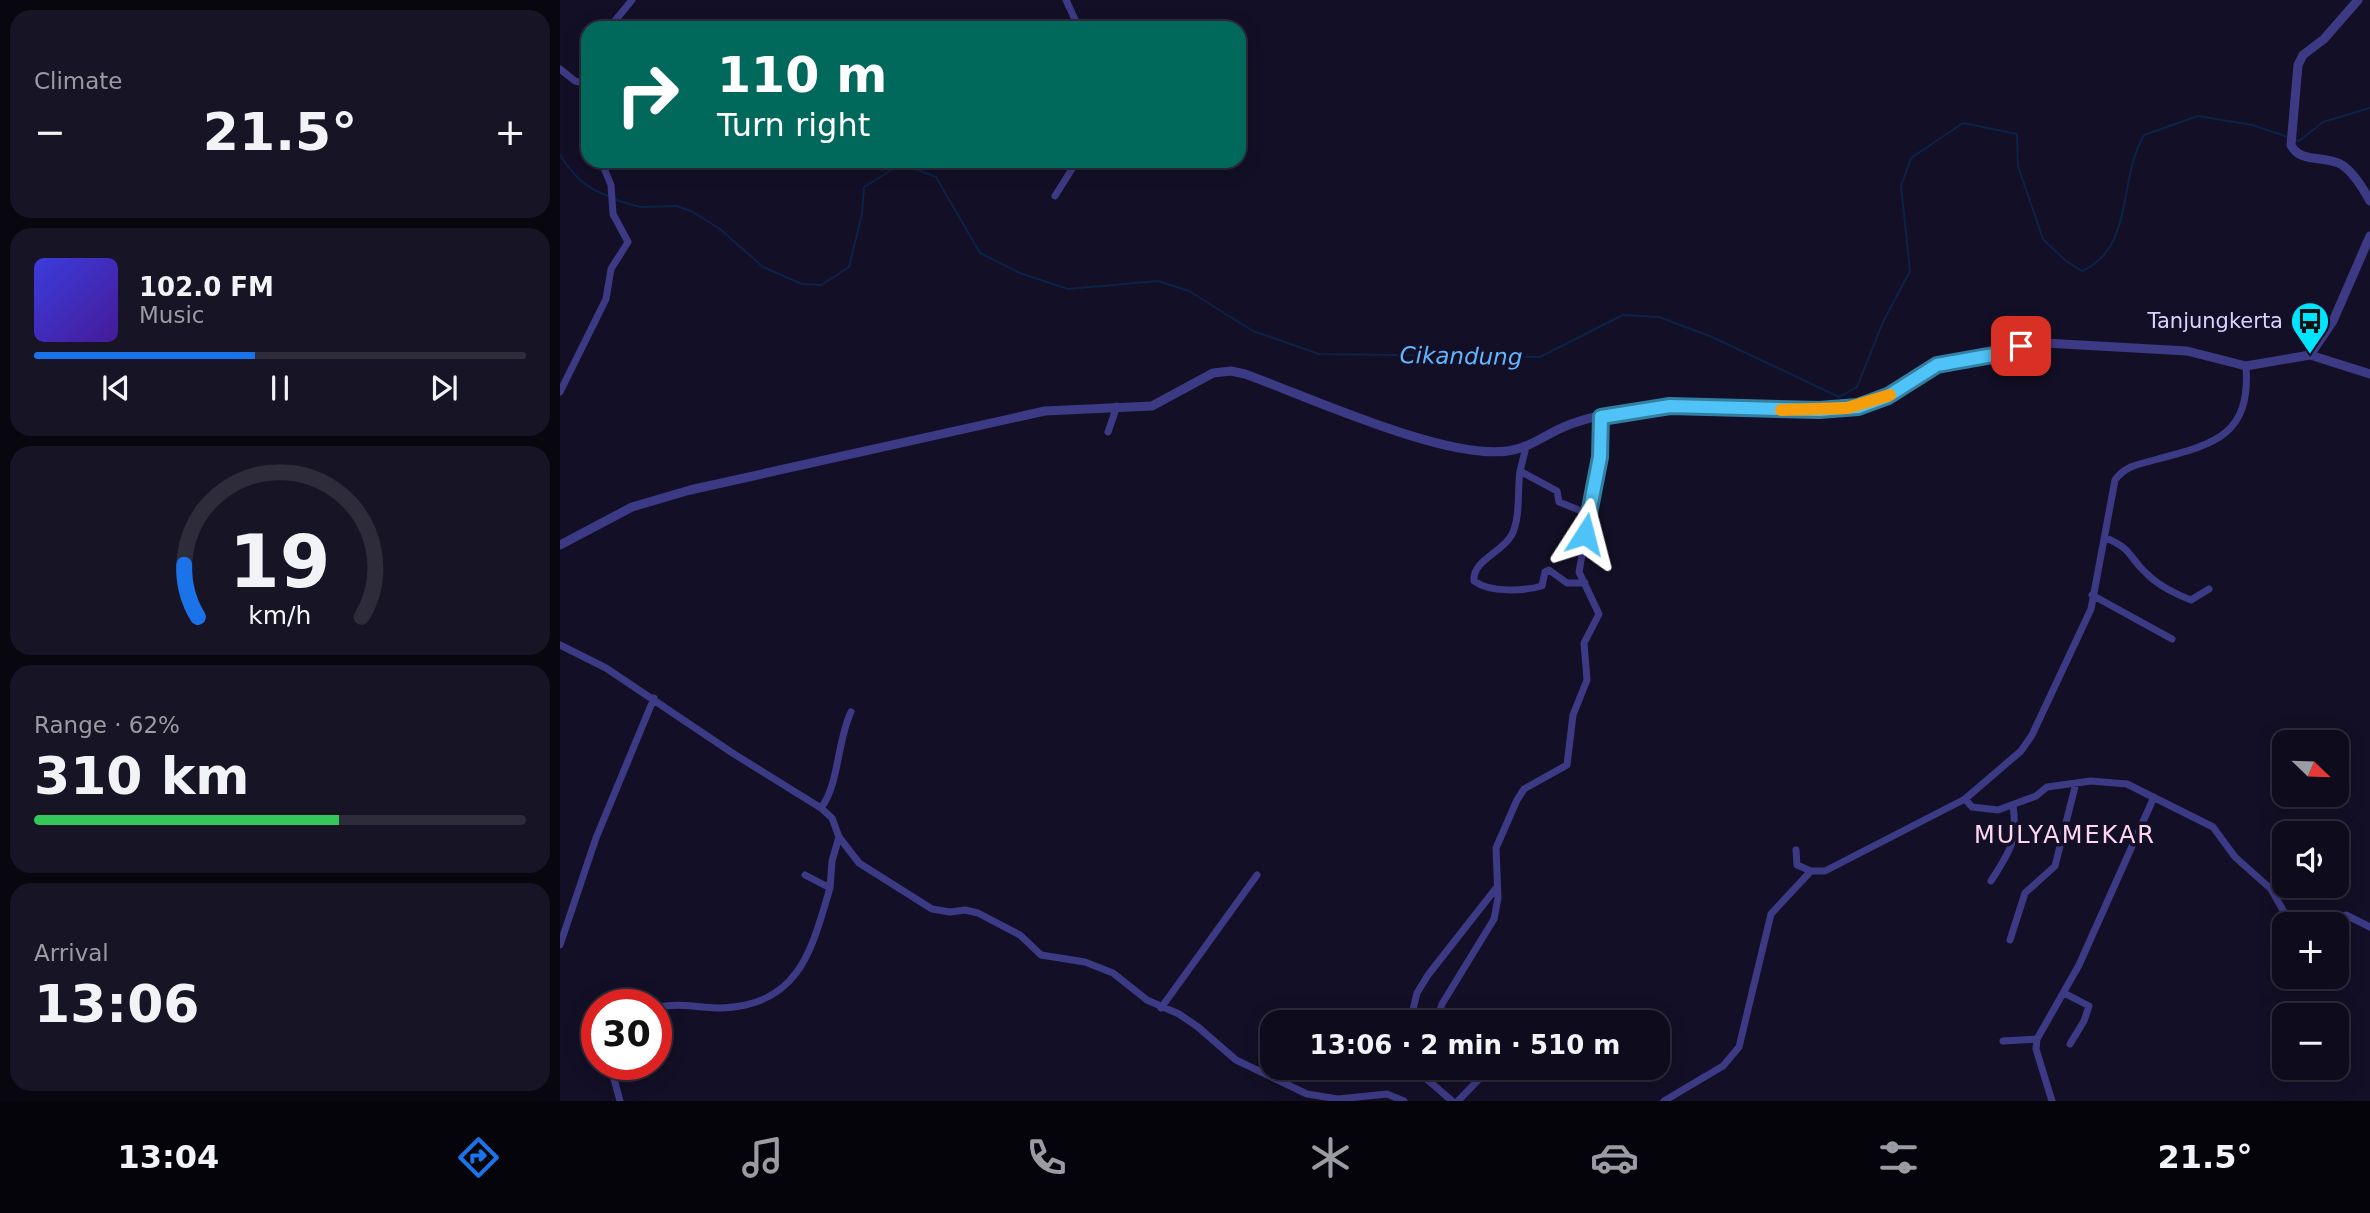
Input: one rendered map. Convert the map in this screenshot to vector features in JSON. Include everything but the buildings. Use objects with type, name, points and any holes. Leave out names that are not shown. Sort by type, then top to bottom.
[{"type":"street","points":[[615,21],[632,0]]},
{"type":"street","points":[[1066,0],[1076,21]]},
{"type":"street","points":[[2358,0],[2324,39],[2303,55],[2298,65],[2291,145],[2296,152],[2306,157],[2343,166],[2370,201]]},
{"type":"street","points":[[560,69],[581,82]]},
{"type":"street","points":[[560,391],[606,299],[611,269],[628,243],[617,223],[611,185],[603,168]]},
{"type":"street","points":[[1055,196],[1073,168]]},
{"type":"street","points":[[2310,355],[2333,321],[2370,236]]},
{"type":"street","points":[[560,545],[619,512],[690,490],[1013,417],[1060,409],[1152,407],[1213,373],[1231,371],[1391,428],[1486,453],[1526,447],[1570,424],[1670,406],[1807,410],[1858,407],[1888,396],[1937,365],[2036,344],[2186,351],[2246,366],[2310,355],[2370,374]]},
{"type":"street","points":[[1796,850],[1797,865],[1811,872],[1825,871],[1965,799],[2021,751],[2032,735],[2088,617],[2106,538],[2113,489],[2121,472],[2129,466],[2208,444],[2223,435],[2237,420],[2246,401],[2246,366]]},
{"type":"street","points":[[1108,432],[1117,407]]},
{"type":"street","points":[[1439,1010],[1493,919],[1498,886],[1496,848],[1517,800],[1524,789],[1567,765],[1573,715],[1587,680],[1584,643],[1599,614],[1579,572],[1600,457],[1601,417]]},
{"type":"street","points":[[1526,447],[1520,471],[1512,535],[1500,550],[1477,566],[1473,573],[1474,581],[1497,589],[1534,588],[1542,586],[1545,572],[1549,570],[1567,583],[1585,583]]},
{"type":"street","points":[[1520,471],[1558,492],[1559,502],[1564,506],[1589,514]]},
{"type":"street","points":[[2106,538],[2124,545],[2146,574],[2182,597],[2192,600],[2209,589]]},
{"type":"street","points":[[2092,595],[2172,639]]},
{"type":"street","points":[[560,645],[654,698],[734,754],[821,807],[832,818],[839,837],[859,863],[911,898],[932,909],[978,913],[1020,935],[1041,955],[1085,962],[1113,973],[1161,1008],[1179,1014],[1198,1027],[1236,1060],[1297,1089],[1328,1098],[1360,1099],[1387,1094],[1404,1101]]},
{"type":"street","points":[[560,945],[596,838],[654,698]]},
{"type":"street","points":[[821,807],[833,786],[835,764],[850,712]]},
{"type":"street","points":[[1965,799],[1972,807],[1998,810],[2036,796],[2047,787],[2113,781],[2154,797],[2213,827],[2235,857],[2271,889],[2284,912]]},
{"type":"street","points":[[2010,940],[2025,892],[2055,866],[2076,783]]},
{"type":"street","points":[[2052,1101],[2036,1049],[2037,1039],[2064,993],[2154,797]]},
{"type":"street","points":[[1991,881],[2012,848],[2015,838],[2013,805]]},
{"type":"street","points":[[672,1008],[723,1008],[769,999],[790,983],[805,958],[830,888],[832,860],[839,837]]},
{"type":"street","points":[[1664,1101],[1723,1066],[1739,1047],[1771,914],[1811,872]]},
{"type":"street","points":[[806,875],[830,888]]},
{"type":"street","points":[[1161,1008],[1257,875]]},
{"type":"street","points":[[1412,1010],[1428,975],[1498,886]]},
{"type":"street","points":[[2349,916],[2370,927]]},
{"type":"street","points":[[2064,993],[2089,1006],[2084,1021],[2070,1044]]},
{"type":"street","points":[[2003,1041],[2037,1039]]},
{"type":"street","points":[[614,1080],[620,1101]]},
{"type":"street","points":[[1428,1080],[1452,1101]]},
{"type":"street","points":[[1458,1101],[1478,1080]]},
{"type":"waterway","name":"Cikandung","points":[[2294,139],[2299,141],[2323,122],[2370,108]]},
{"type":"waterway","name":"Cikandung","points":[[912,168],[936,177],[980,253],[1020,273],[1068,289],[1158,281],[1189,291],[1253,331],[1319,354],[1540,357],[1623,315],[1659,317],[1712,337],[1839,397],[1857,387],[1883,322],[1910,271],[1901,186],[1911,158],[1963,123],[2017,134],[2018,166],[2043,239],[2066,261],[2082,271],[2099,260],[2118,230],[2130,173],[2144,135],[2198,116],[2252,125],[2288,137]]},
{"type":"waterway","name":"Cikandung","points":[[560,155],[580,180],[608,196]]},
{"type":"waterway","name":"Cikandung","points":[[616,200],[640,207],[677,206],[693,212],[720,229],[763,267],[802,284],[821,285],[849,267],[862,214],[864,187],[895,168]]},
{"type":"slow traffic","points":[[1781,410],[1858,407],[1890,395]]},
{"type":"place","name":"Tanjungkerta","points":[[2310,355]]},
{"type":"district","name":"MULYAMEKAR","points":[[2065,835]]},
{"type":"route","points":[[1585,534],[1590,497],[1600,457],[1601,417],[1670,406],[1770,410],[1858,407],[1888,396],[1937,365],[1993,355],[2021,346]]}]
